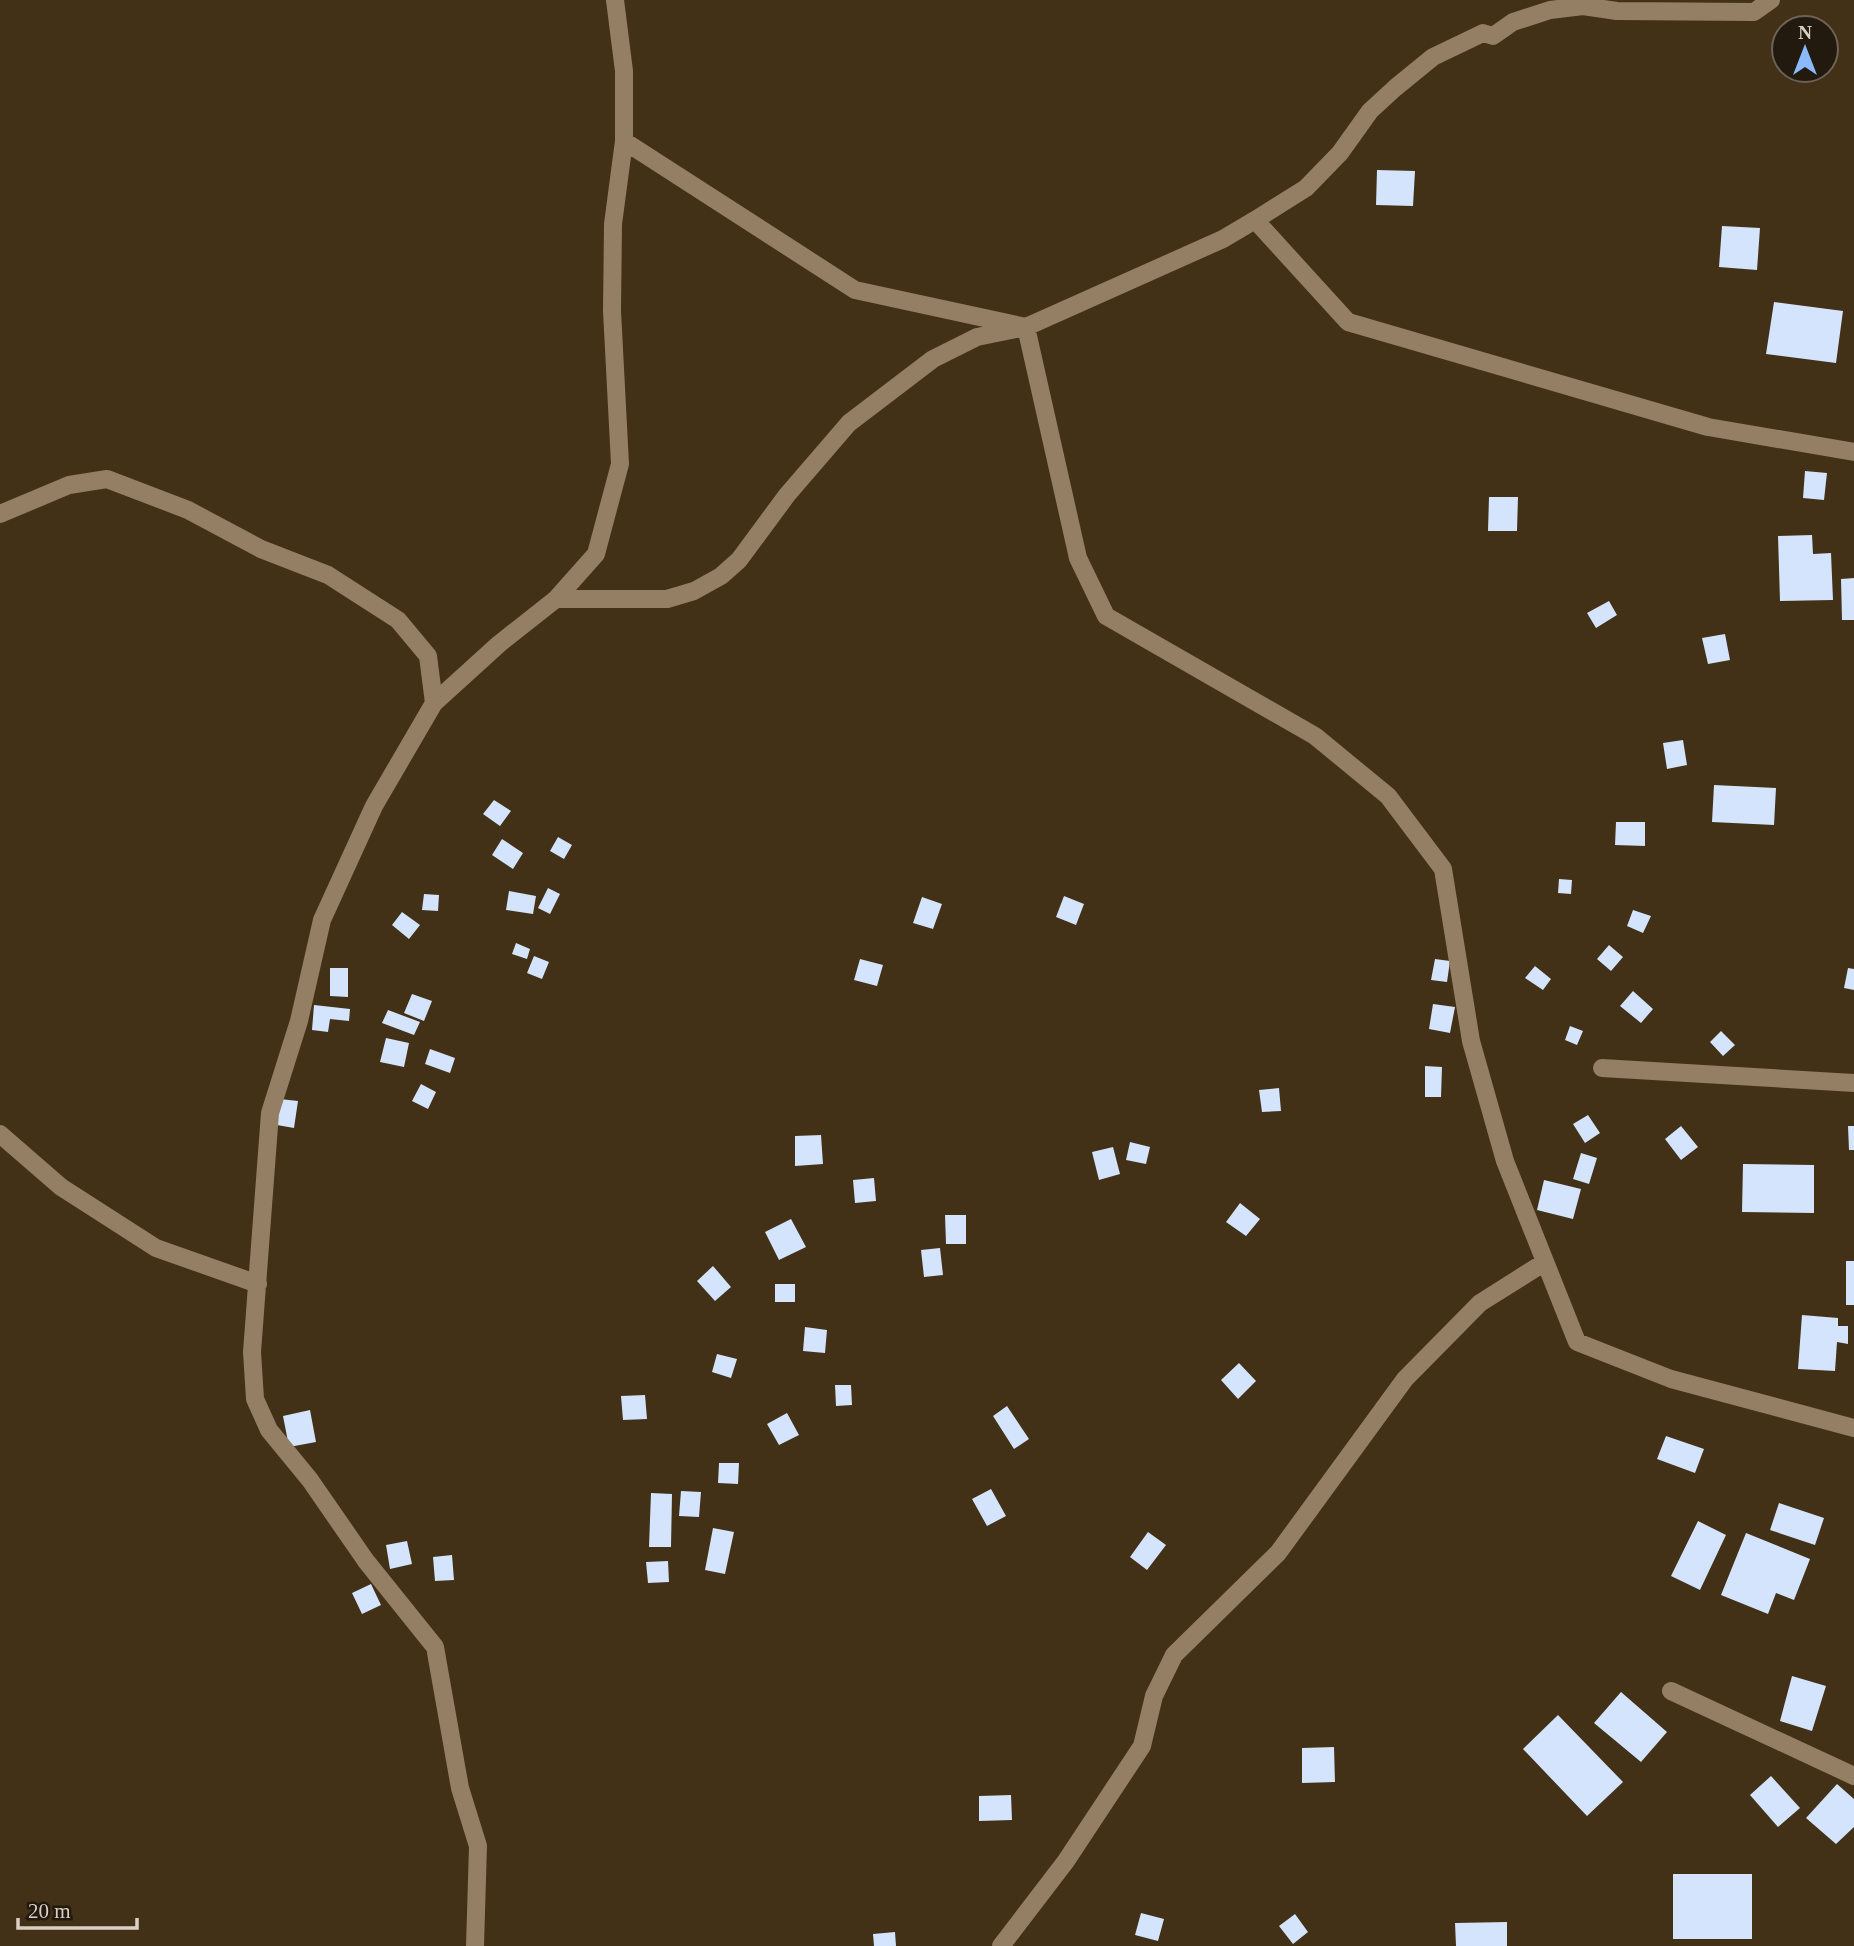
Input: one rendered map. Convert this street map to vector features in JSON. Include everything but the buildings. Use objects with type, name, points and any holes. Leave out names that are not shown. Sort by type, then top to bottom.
[{"type":"street","points":[[475,1946],[478,1846],[460,1788],[435,1647],[366,1561],[310,1480],[269,1430],[255,1399],[252,1352],[270,1113],[299,1021],[323,920],[374,806],[434,702],[499,644],[556,599],[596,554],[620,464],[612,311],[613,224],[624,141],[624,71],[615,0]]},
{"type":"street","points":[[556,599],[667,599],[694,591],[721,576],[739,560],[787,495],[849,423],[933,359],[976,337],[1026,327],[1223,239],[1255,220],[1306,188],[1340,153],[1370,111],[1433,57],[1483,33],[1493,36],[1513,22],[1550,10],[1583,6],[1617,11],[1754,12],[1771,0]]},
{"type":"street","points":[[624,141],[855,290],[1026,327]]},
{"type":"street","points":[[1255,220],[1348,322],[1709,427],[1854,452]]},
{"type":"street","points":[[1026,327],[1078,558],[1106,616],[1315,736],[1388,796],[1443,869],[1471,1041],[1505,1161],[1577,1342],[1671,1379],[1854,1428]]},
{"type":"street","points":[[0,514],[69,485],[107,479],[188,510],[261,549],[328,575],[398,620],[428,656],[434,702]]},
{"type":"street","points":[[1602,1068],[1854,1083]]},
{"type":"street","points":[[0,1134],[61,1188],[156,1248],[258,1284]]},
{"type":"street","points":[[1001,1946],[1066,1861],[1142,1746],[1154,1696],[1174,1655],[1278,1553],[1405,1379],[1480,1303],[1545,1262]]},
{"type":"street","points":[[1671,1691],[1854,1776]]}]
